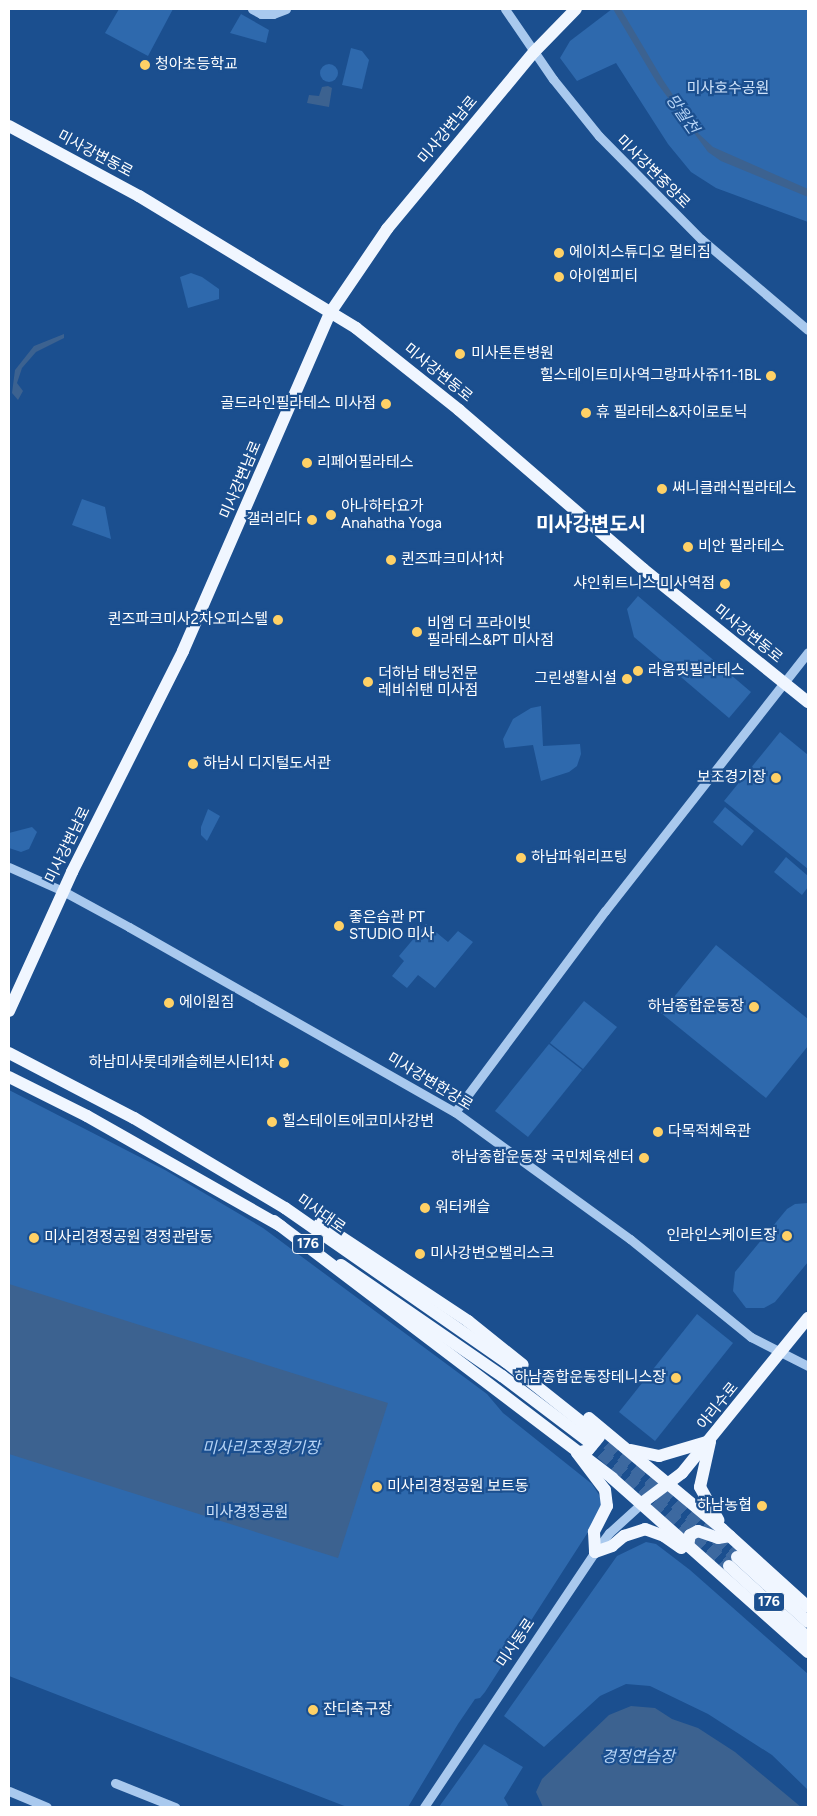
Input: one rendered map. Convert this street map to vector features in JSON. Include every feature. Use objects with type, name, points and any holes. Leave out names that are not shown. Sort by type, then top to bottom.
[{"type":"main road","name":"미사강변남로","points":[[9,1011],[63,891],[183,652],[330,313],[387,228],[534,52],[576,9]]},
{"type":"main road","name":"미사강변동로","points":[[9,126],[139,196],[356,328],[459,410],[643,569],[808,702]]},
{"type":"main road","name":"미사대로","points":[[9,1053],[134,1118],[285,1208],[310,1217],[468,1321],[593,1433]]},
{"type":"main road","name":"미사대로","points":[[9,1077],[87,1116],[274,1221],[495,1371],[593,1433]]},
{"type":"main road","points":[[274,1221],[642,1503],[701,1558],[808,1652]]},
{"type":"main road","name":"아리수로","points":[[642,1503],[669,1484],[710,1441],[808,1318]]},
{"type":"main road","points":[[577,1453],[596,1443],[593,1433]]},
{"type":"main road","points":[[593,1433],[628,1449],[660,1456],[710,1441],[700,1487],[726,1532]]},
{"type":"main road","points":[[628,1449],[726,1532],[808,1607]]},
{"type":"main road","points":[[577,1453],[605,1490],[608,1506],[594,1532],[595,1552],[612,1546],[624,1536],[645,1529],[664,1536],[701,1558]]},
{"type":"main road","points":[[688,1546],[690,1536],[698,1531],[718,1538],[726,1532]]},
{"type":"main road","name":"176","points":[[808,1622],[733,1561],[808,1638]]},
{"type":"street","points":[[252,9],[261,14],[273,14],[286,9]]},
{"type":"street","name":"미사강변중앙로","points":[[505,9],[534,52],[612,149],[701,239],[808,330]]},
{"type":"street","points":[[455,1112],[605,911],[808,652]]},
{"type":"street","name":"미사강변한강로","points":[[9,867],[63,891],[342,1045],[455,1112],[630,1239],[751,1337],[808,1366]]},
{"type":"street","name":"미사동로","points":[[424,1807],[609,1532],[642,1503]]},
{"type":"street","points":[[115,1783],[175,1807]]},
{"type":"street","points":[[9,1791],[47,1807]]},
{"type":"green space","points":[[119,9],[173,9],[148,56],[105,33]]},
{"type":"green space","name":"미사호수공원","points":[[612,9],[808,9],[808,222],[716,188],[691,172],[668,144],[616,63],[577,81],[560,58],[570,41]]},
{"type":"green space","points":[[241,14],[269,30],[266,43],[230,33]]},
{"type":"green space","points":[[351,48],[362,51],[369,60],[362,89],[342,85]]},
{"type":"green space","points":[[329,64],[335,67],[338,73],[335,79],[329,82],[323,79],[320,73],[323,67]]},
{"type":"green space","points":[[191,273],[202,277],[219,289],[219,299],[188,308],[180,277]]},
{"type":"green space","points":[[82,499],[105,507],[111,539],[72,525]]},
{"type":"green space","points":[[638,596],[751,692],[729,718],[634,637],[627,609]]},
{"type":"green space","points":[[541,706],[543,746],[580,744],[581,754],[577,766],[569,772],[541,781],[533,745],[505,748],[503,739],[513,719],[531,708]]},
{"type":"green space","name":"보조경기장","points":[[780,732],[808,755],[808,869],[724,801]]},
{"type":"green space","points":[[725,807],[754,831],[742,846],[713,822]]},
{"type":"green space","points":[[208,809],[220,816],[207,841],[201,835],[201,827]]},
{"type":"green space","points":[[32,827],[37,832],[29,849],[21,852],[9,848],[9,833]]},
{"type":"green space","points":[[786,857],[808,876],[808,887],[802,895],[774,872]]},
{"type":"green space","points":[[426,924],[448,942],[458,931],[473,942],[435,988],[418,975],[407,988],[392,976],[404,961],[399,956]]},
{"type":"green space","points":[[716,945],[808,1019],[808,1046],[766,1098],[661,1013]]},
{"type":"green space","points":[[584,1001],[617,1027],[583,1069],[550,1043]]},
{"type":"green space","points":[[549,1044],[582,1070],[528,1137],[495,1111]]},
{"type":"green space","name":"미사경정공원","points":[[9,1090],[165,1170],[263,1228],[487,1394],[503,1413],[592,1484],[601,1498],[601,1512],[485,1692],[480,1698],[475,1699],[458,1724],[408,1807],[347,1807],[9,1676]]},
{"type":"green space","name":"인라인스케이트장","points":[[808,1203],[808,1262],[775,1302],[764,1308],[746,1308],[733,1291],[735,1272],[787,1209],[795,1204]]},
{"type":"green space","name":"하남종합운동장테니스장","points":[[697,1314],[733,1343],[655,1441],[619,1412]]},
{"type":"green space","points":[[646,1542],[656,1544],[690,1570],[808,1674],[808,1790],[772,1755],[708,1714],[650,1686],[626,1684],[600,1696],[544,1747],[504,1716],[617,1556]]},
{"type":"green space","points":[[484,1744],[523,1767],[504,1798],[509,1807],[439,1807]]},
{"type":"water","name":"망월천","points":[[613,9],[621,9],[663,80],[699,134],[713,147],[808,189],[808,197],[721,161],[708,152],[657,83]]},
{"type":"water","points":[[328,86],[332,88],[329,107],[307,103],[309,95],[319,96],[322,87]]},
{"type":"water","points":[[64,334],[64,338],[36,352],[22,368],[17,383],[23,391],[18,400],[12,393],[15,370],[34,346]]},
{"type":"water","name":"미사리조정경기장","points":[[9,1284],[388,1403],[338,1558],[9,1454]]},
{"type":"water","name":"경정연습장","points":[[631,1706],[655,1708],[672,1719],[698,1728],[735,1752],[801,1807],[543,1807],[536,1792],[542,1779],[609,1715]]},
{"type":"tunnel","points":[[594,1432],[737,1557]]},
{"type":"tunnel","points":[[588,1441],[729,1566]]},
{"type":"place","name":"청아초등학교","points":[[145,65]]},
{"type":"place","name":"에이치스튜디오 멀티짐","points":[[559,253]]},
{"type":"place","name":"아이엠피티","points":[[559,277]]},
{"type":"place","name":"미사튼튼병원","points":[[460,354]]},
{"type":"place","name":"힐스테이트미사역그랑파사쥬11-1BL","points":[[771,376]]},
{"type":"place","name":"골드라인필라테스 미사점","points":[[386,404]]},
{"type":"place","name":"휴 필라테스&자이로토닉","points":[[586,413]]},
{"type":"place","name":"리페어필라테스","points":[[307,463]]},
{"type":"place","name":"써니클래식필라테스","points":[[662,489]]},
{"type":"place","name":"아나하타요가 Anahatha Yoga","points":[[331,515]]},
{"type":"place","name":"갤러리다","points":[[312,520]]},
{"type":"place","name":"비안 필라테스","points":[[688,547]]},
{"type":"place","name":"퀸즈파크미사1차","points":[[391,560]]},
{"type":"place","name":"샤인휘트니스 미사역점","points":[[725,584]]},
{"type":"place","name":"퀸즈파크미사2차오피스텔","points":[[278,620]]},
{"type":"place","name":"비엠 더 프라이빗 필라테스&PT 미사점","points":[[417,632]]},
{"type":"place","name":"라움핏필라테스","points":[[638,671]]},
{"type":"place","name":"그린생활시설","points":[[627,679]]},
{"type":"place","name":"더하남 태닝전문 레비쉬탠 미사점","points":[[368,682]]},
{"type":"place","name":"하남시 디지털도서관","points":[[193,764]]},
{"type":"place","name":"보조경기장","points":[[776,778]]},
{"type":"place","name":"하남파워리프팅","points":[[521,858]]},
{"type":"place","name":"좋은습관 PT STUDIO 미사","points":[[339,926]]},
{"type":"place","name":"에이원짐","points":[[169,1003]]},
{"type":"place","name":"하남종합운동장","points":[[754,1007]]},
{"type":"place","name":"하남미사롯데캐슬헤븐시티1차","points":[[284,1063]]},
{"type":"place","name":"힐스테이트에코미사강변","points":[[272,1122]]},
{"type":"place","name":"다목적체육관","points":[[658,1132]]},
{"type":"place","name":"하남종합운동장 국민체육센터","points":[[644,1158]]},
{"type":"place","name":"워터캐슬","points":[[425,1208]]},
{"type":"place","name":"인라인스케이트장","points":[[787,1236]]},
{"type":"place","name":"미사리경정공원 경정관람동","points":[[34,1238]]},
{"type":"place","name":"미사강변오벨리스크","points":[[420,1254]]},
{"type":"place","name":"하남종합운동장테니스장","points":[[676,1378]]},
{"type":"place","name":"미사리경정공원 보트동","points":[[377,1487]]},
{"type":"place","name":"하남농협","points":[[762,1506]]},
{"type":"place","name":"잔디축구장","points":[[313,1710]]},
{"type":"district","name":"미사강변도시","points":[[591,524]]}]
